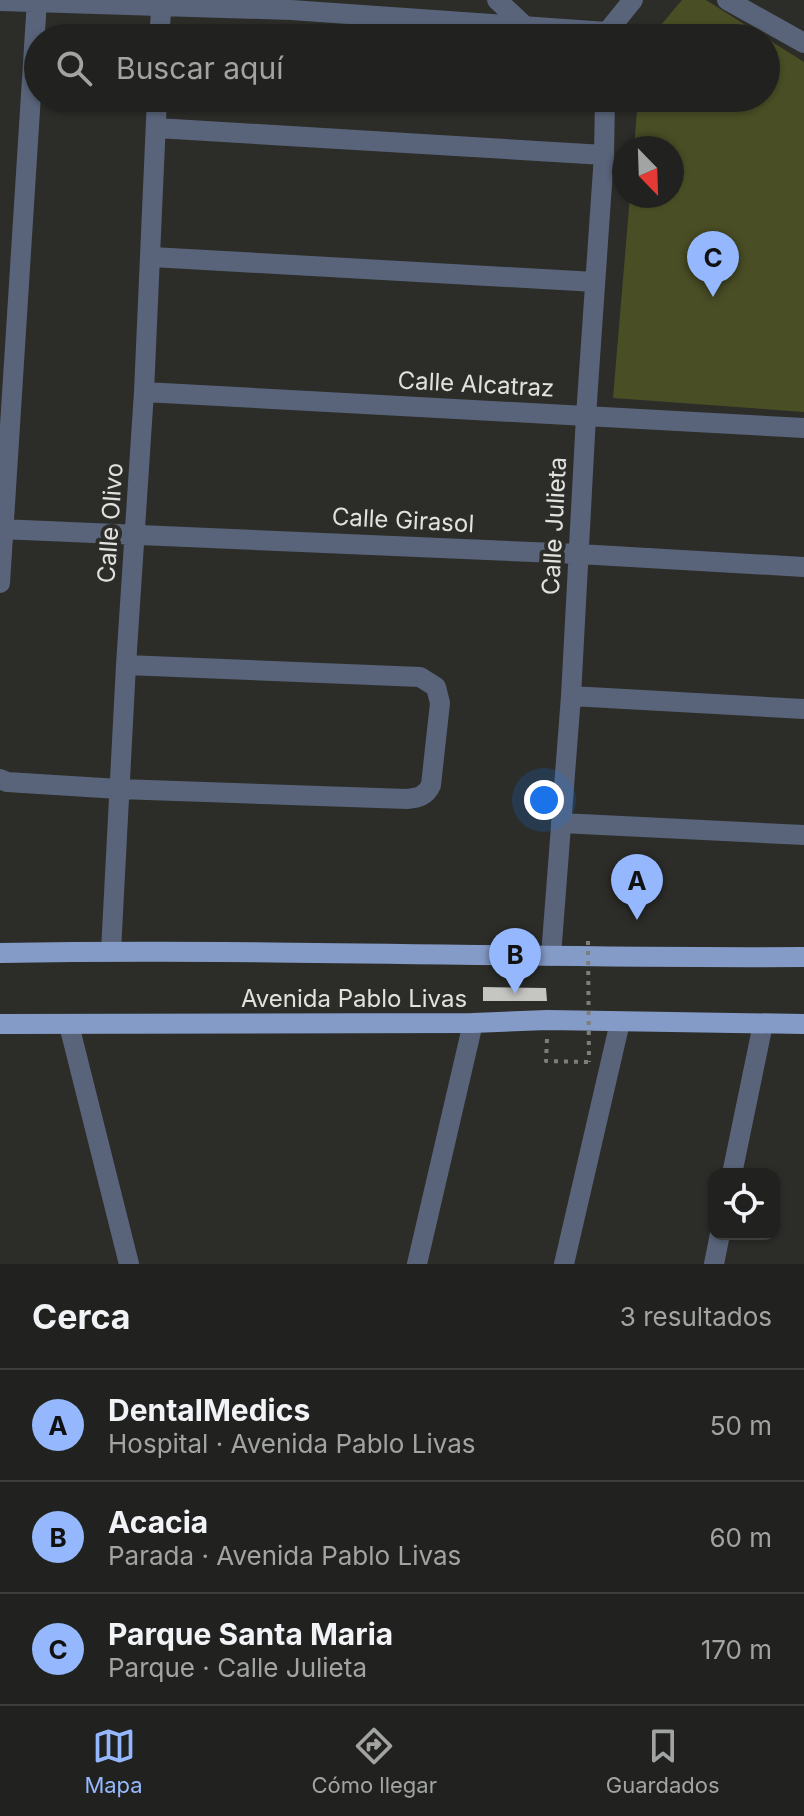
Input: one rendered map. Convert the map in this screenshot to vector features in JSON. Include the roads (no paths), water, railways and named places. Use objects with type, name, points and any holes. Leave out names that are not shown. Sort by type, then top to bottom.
[{"type":"main road","name":"Avenida Pablo Livas","points":[[0,953],[111,951],[638,958],[804,957]]},
{"type":"main road","name":"Avenida Pablo Livas","points":[[0,1024],[473,1023],[547,1020],[804,1024]]},
{"type":"street","points":[[497,0],[523,24]]},
{"type":"street","points":[[615,24],[633,0]]},
{"type":"street","points":[[727,0],[770,24]]},
{"type":"street","points":[[0,1],[291,5],[494,24]]},
{"type":"street","points":[[36,24],[37,2]]},
{"type":"street","points":[[160,24],[162,3]]},
{"type":"street","points":[[780,30],[804,43]]},
{"type":"street","points":[[0,583],[30,112]]},
{"type":"street","name":"Calle Olivo","points":[[111,951],[152,257],[157,112]]},
{"type":"street","name":"Calle Julieta","points":[[551,956],[571,696],[605,112]]},
{"type":"street","points":[[157,128],[604,155]]},
{"type":"street","points":[[152,257],[595,282]]},
{"type":"street","name":"Calle Alcatraz","points":[[144,392],[804,428]]},
{"type":"street","name":"Calle Girasol","points":[[2,529],[804,567]]},
{"type":"street","points":[[0,779],[7,782],[119,789],[407,799],[429,791],[440,703],[436,687],[420,677],[126,665]]},
{"type":"street","points":[[571,696],[804,709]]},
{"type":"street","points":[[561,823],[804,835]]},
{"type":"street","points":[[564,1264],[620,1022]]},
{"type":"street","points":[[417,1264],[473,1023]]},
{"type":"street","points":[[733,1168],[763,1024]]},
{"type":"street","points":[[69,1025],[129,1264]]},
{"type":"street","points":[[714,1264],[719,1240]]},
{"type":"place","name":"Parque Santa Maria","points":[[713,297]]},
{"type":"place","name":"DentalMedics","points":[[637,920]]},
{"type":"place","name":"Acacia","points":[[515,994]]}]
